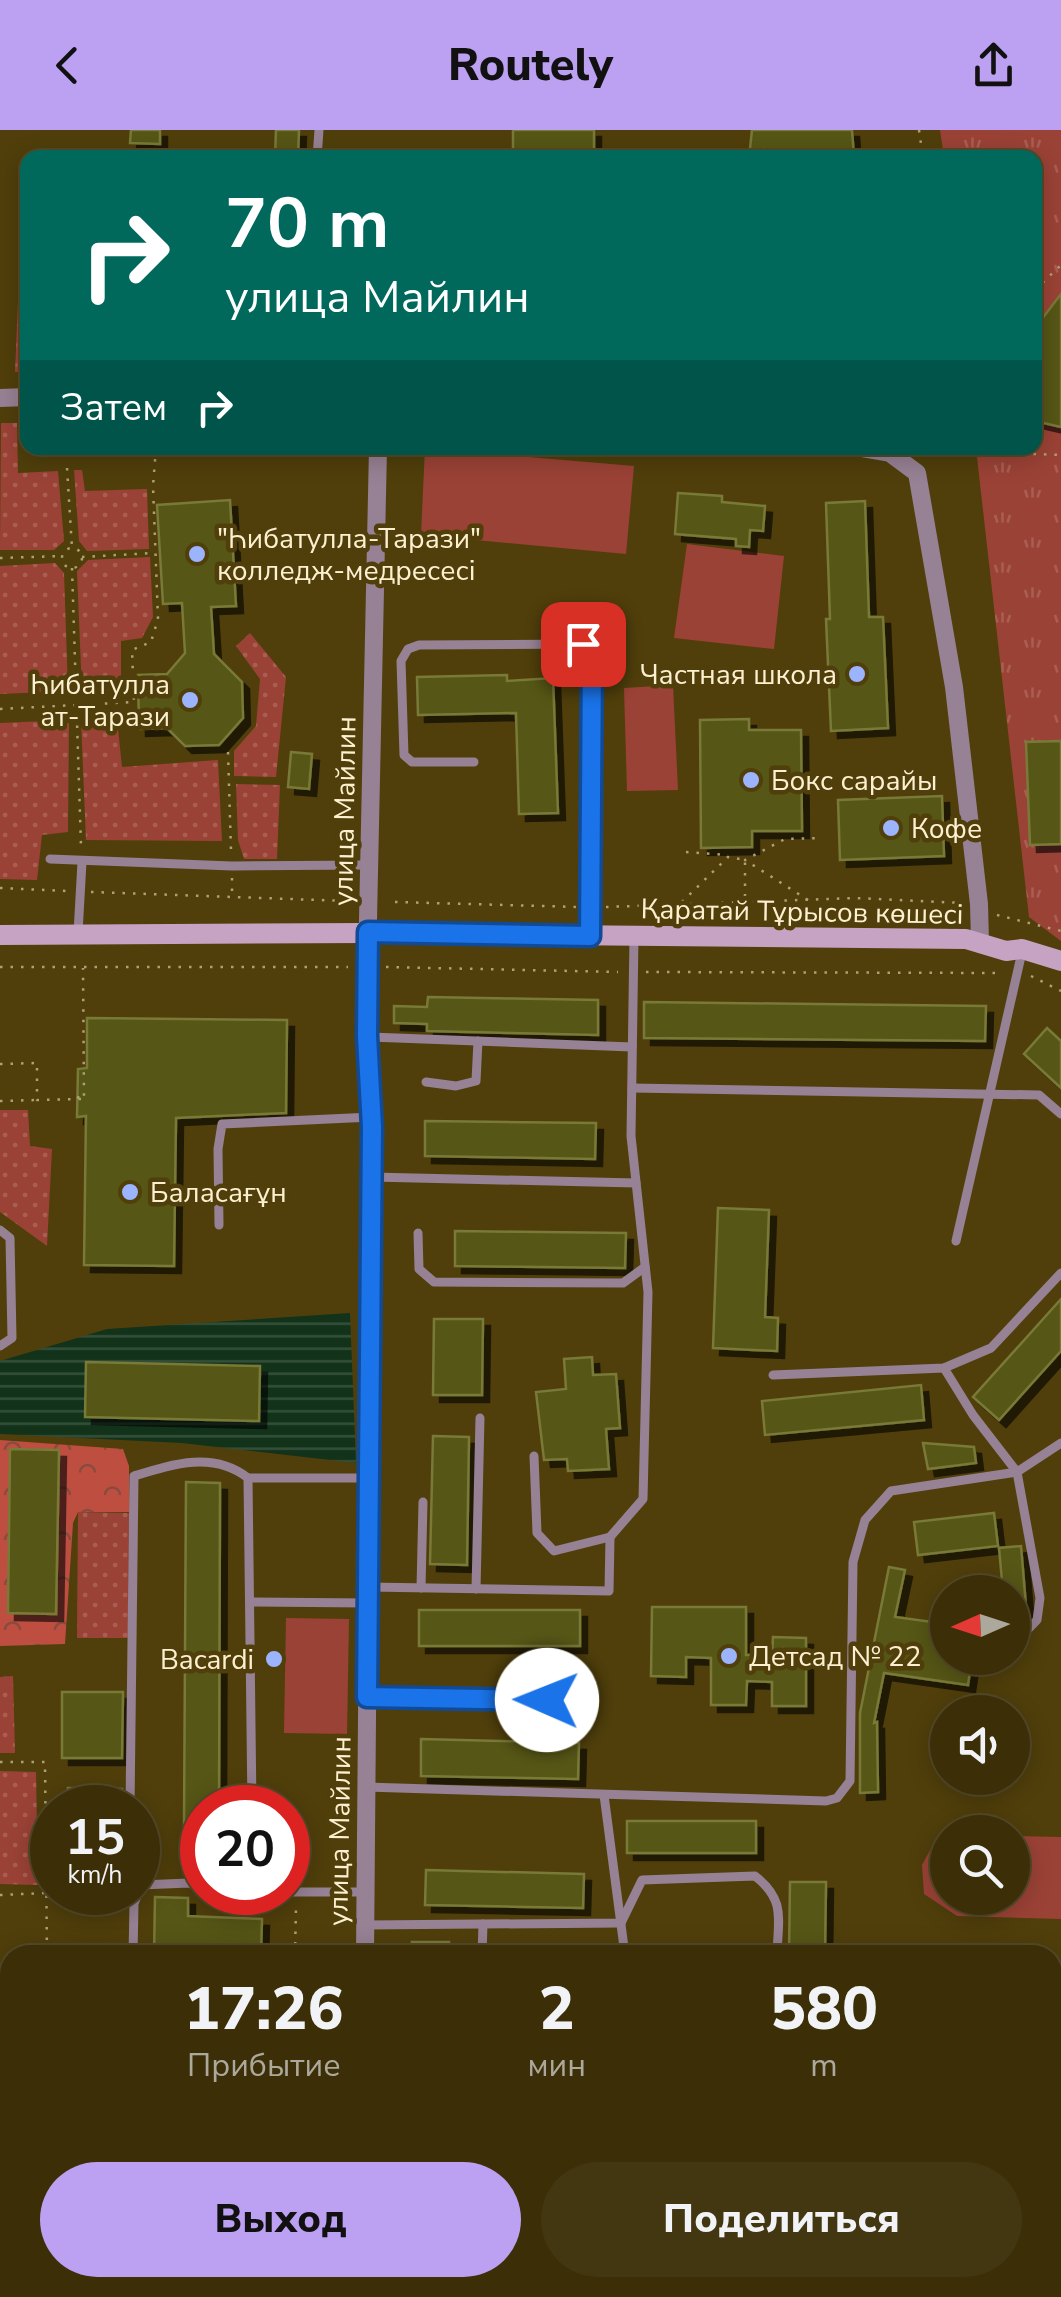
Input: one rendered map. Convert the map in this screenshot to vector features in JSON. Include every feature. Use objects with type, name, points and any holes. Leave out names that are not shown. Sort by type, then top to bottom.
[{"type":"main road","name":"Қаратай Тұрысов көшесі","points":[[0,935],[368,932],[980,942],[1061,961]]},
{"type":"street","name":"улица Майлин","points":[[365,1945],[372,1176],[367,967],[378,455]]},
{"type":"street","points":[[893,455],[917,473],[954,687],[980,904],[980,942]]},
{"type":"lane","points":[[474,762],[412,762],[404,755],[401,662],[408,649],[419,645],[583,644],[592,658],[590,936]]},
{"type":"lane","points":[[50,859],[369,865]]},
{"type":"lane","points":[[78,936],[82,862]]},
{"type":"lane","points":[[534,1456],[537,1533],[554,1551],[610,1537],[643,1500],[648,1348],[645,1268],[631,1136],[634,936]]},
{"type":"lane","points":[[956,1241],[1022,950]]},
{"type":"lane","points":[[367,1036],[632,1048]]},
{"type":"lane","points":[[426,1082],[456,1086],[476,1081],[478,1041]]},
{"type":"lane","points":[[632,1088],[1039,1095],[1061,1114]]},
{"type":"lane","points":[[219,1224],[218,1134],[222,1124],[372,1116]]},
{"type":"lane","points":[[372,1176],[636,1184]]},
{"type":"lane","points":[[0,1230],[10,1238],[12,1338],[0,1346]]},
{"type":"lane","points":[[418,1233],[419,1269],[434,1282],[623,1283],[645,1268]]},
{"type":"lane","points":[[773,1375],[944,1368],[990,1348],[1061,1273]]},
{"type":"lane","points":[[944,1368],[1017,1472],[1040,1598],[1037,1620],[1030,1627]]},
{"type":"lane","points":[[476,1589],[480,1418]]},
{"type":"lane","points":[[366,1787],[826,1801],[837,1798],[850,1781],[854,1562],[865,1520],[890,1491],[1017,1472],[1061,1444]]},
{"type":"lane","points":[[130,1785],[134,1476],[187,1460],[234,1466],[248,1478],[369,1478]]},
{"type":"lane","points":[[248,1478],[252,1785]]},
{"type":"lane","points":[[421,1588],[423,1502]]},
{"type":"lane","points":[[250,1602],[421,1588],[609,1591],[610,1537]]},
{"type":"lane","points":[[367,1697],[583,1701]]},
{"type":"lane","points":[[604,1794],[624,1945]]},
{"type":"lane","points":[[621,1922],[642,1880],[755,1876],[773,1890],[779,1908],[777,1945]]},
{"type":"lane","points":[[310,1892],[366,1892]]},
{"type":"lane","points":[[133,1945],[134,1915]]},
{"type":"lane","points":[[365,1925],[621,1922]]},
{"type":"lane","points":[[482,1945],[483,1924]]},
{"type":"path","points":[[1042,283],[1061,265]]},
{"type":"path","points":[[0,709],[134,702],[132,650],[151,642],[158,619],[155,455]]},
{"type":"path","points":[[67,468],[72,548],[82,557],[154,553]]},
{"type":"path","points":[[0,558],[62,556],[72,548]]},
{"type":"path","points":[[62,556],[64,564],[72,568]]},
{"type":"path","points":[[72,568],[80,564],[82,557]]},
{"type":"path","points":[[72,568],[82,862]]},
{"type":"path","points":[[228,752],[231,838]]},
{"type":"path","points":[[745,860],[785,839],[821,838]]},
{"type":"path","points":[[686,852],[728,854],[745,860],[810,900]]},
{"type":"path","points":[[681,903],[728,857]]},
{"type":"path","points":[[745,860],[745,902]]},
{"type":"path","points":[[0,888],[347,901]]},
{"type":"path","points":[[395,902],[592,907],[855,898],[980,904],[987,912],[1061,931]]},
{"type":"path","points":[[0,966],[617,972]]},
{"type":"path","points":[[83,967],[84,1099]]},
{"type":"path","points":[[636,972],[1007,973]]},
{"type":"path","points":[[1023,975],[1039,977],[1061,991]]},
{"type":"path","points":[[0,1064],[38,1063],[38,1100]]},
{"type":"path","points":[[77,1097],[84,1099]]},
{"type":"path","points":[[0,1101],[84,1099]]},
{"type":"path","points":[[0,1762],[44,1762],[44,1785]]},
{"type":"path","points":[[0,1895],[30,1894]]},
{"type":"path","points":[[46,1915],[47,1945]]},
{"type":"path","points":[[295,1945],[296,1915]]},
{"type":"green space","points":[[940,130],[1061,130],[1061,941],[1029,917],[977,455],[1042,455],[1042,150],[943,150]]},
{"type":"green space","points":[[18,301],[20,372],[15,372]]},
{"type":"green space","points":[[1,423],[17,423],[18,473],[58,471],[64,541],[54,550],[0,550]]},
{"type":"green space","points":[[425,455],[506,455],[634,466],[626,554],[421,535]]},
{"type":"green space","points":[[74,470],[82,470],[85,491],[147,489],[149,549],[87,551],[79,541]]},
{"type":"green space","points":[[687,544],[784,556],[774,649],[674,638]]},
{"type":"green space","points":[[150,557],[153,617],[142,638],[121,641],[121,690],[82,692],[77,571],[88,560]]},
{"type":"green space","points":[[55,563],[64,573],[68,691],[0,694],[0,566]]},
{"type":"green space","points":[[250,633],[286,677],[276,777],[234,776],[234,751],[256,726],[260,679],[236,646]]},
{"type":"green space","points":[[673,685],[678,790],[627,791],[624,688]]},
{"type":"green space","points":[[117,719],[122,767],[218,760],[222,841],[86,840],[81,720]]},
{"type":"green space","points":[[69,720],[68,832],[42,835],[37,880],[0,879],[0,723]]},
{"type":"green space","points":[[236,784],[280,785],[277,859],[244,859],[238,840]]},
{"type":"green space","points":[[0,1110],[28,1110],[30,1146],[52,1149],[47,1246],[0,1212]]},
{"type":"green space","points":[[0,1440],[123,1449],[129,1466],[129,1512],[78,1512],[73,1523],[65,1644],[0,1646]]},
{"type":"green space","points":[[78,1512],[129,1513],[128,1638],[77,1638]]},
{"type":"green space","points":[[286,1618],[349,1619],[347,1734],[284,1733]]},
{"type":"green space","points":[[13,1676],[15,1753],[0,1753],[0,1677]]},
{"type":"green space","points":[[0,1771],[36,1772],[36,1785],[30,1785],[30,1885],[0,1884]]},
{"type":"green space","points":[[1030,1836],[1061,1837],[1061,1919],[957,1916],[1030,1915]]},
{"type":"green space","points":[[930,1850],[930,1898],[924,1894],[922,1865]]},
{"type":"shaded area","points":[[350,1313],[356,1463],[182,1443],[0,1434],[0,1361],[107,1329]]},
{"type":"building","points":[[131,130],[160,130],[160,144],[130,143]]},
{"type":"building","points":[[276,130],[299,130],[298,150],[275,150]]},
{"type":"building","points":[[513,130],[594,130],[594,150],[513,150]]},
{"type":"building","points":[[752,130],[852,130],[853,150],[750,150]]},
{"type":"building","points":[[1061,294],[1061,427],[1042,423],[1042,319]]},
{"type":"building","points":[[678,493],[722,496],[722,502],[765,506],[763,531],[750,530],[749,547],[736,546],[736,539],[675,534]]},
{"type":"building","points":[[230,500],[236,606],[211,607],[214,654],[242,682],[243,718],[219,745],[185,746],[167,728],[139,729],[138,675],[167,674],[185,653],[182,603],[163,604],[157,505]]},
{"type":"building","points":[[865,501],[869,617],[883,617],[888,728],[831,731],[826,503]]},
{"type":"building","points":[[507,675],[507,681],[553,678],[558,813],[519,814],[516,713],[418,715],[417,677]]},
{"type":"building","name":"Бокс сарайы","points":[[749,719],[749,730],[801,730],[802,831],[752,831],[752,847],[701,848],[700,720]]},
{"type":"building","points":[[1061,741],[1061,844],[1030,845],[1026,742]]},
{"type":"building","points":[[291,752],[312,754],[309,789],[288,787]]},
{"type":"building","name":"Кофе","points":[[942,796],[944,856],[840,860],[838,800]]},
{"type":"building","points":[[428,997],[598,1000],[598,1035],[427,1031],[427,1024],[394,1023],[394,1006],[427,1007]]},
{"type":"building","points":[[644,1002],[986,1006],[985,1041],[644,1038]]},
{"type":"building","name":"Баласағұн","points":[[87,1018],[287,1020],[286,1113],[176,1118],[174,1266],[84,1265],[86,1116],[77,1117],[78,1069],[87,1068]]},
{"type":"building","points":[[1047,1028],[1061,1041],[1061,1088],[1024,1054]]},
{"type":"building","points":[[425,1121],[596,1123],[595,1159],[425,1156]]},
{"type":"building","points":[[718,1208],[769,1210],[765,1317],[778,1318],[777,1351],[713,1348]]},
{"type":"building","points":[[455,1231],[626,1233],[625,1268],[455,1266]]},
{"type":"building","points":[[1061,1299],[1061,1351],[999,1420],[973,1397]]},
{"type":"building","points":[[434,1319],[483,1319],[482,1395],[433,1395]]},
{"type":"building","points":[[592,1357],[593,1375],[616,1374],[620,1428],[606,1429],[609,1469],[568,1471],[567,1459],[544,1460],[536,1392],[566,1389],[564,1359]]},
{"type":"building","points":[[86,1362],[260,1366],[259,1421],[85,1417]]},
{"type":"building","points":[[921,1385],[924,1420],[765,1435],[762,1401]]},
{"type":"building","points":[[433,1436],[469,1437],[467,1565],[430,1564]]},
{"type":"building","points":[[923,1443],[974,1447],[976,1463],[928,1469]]},
{"type":"building","points":[[10,1449],[59,1450],[56,1614],[8,1613]]},
{"type":"building","points":[[186,1482],[220,1483],[219,1785],[184,1785]]},
{"type":"building","points":[[994,1513],[998,1546],[918,1555],[914,1522]]},
{"type":"building","points":[[1021,1546],[1023,1575],[1001,1575],[999,1548]]},
{"type":"building","points":[[889,1567],[905,1570],[895,1617],[930,1622],[930,1675],[969,1675],[968,1685],[884,1673],[874,1723],[877,1722],[878,1792],[860,1793],[860,1713]]},
{"type":"building","name":"Детсад № 22","points":[[652,1607],[746,1607],[746,1655],[772,1655],[773,1637],[806,1638],[806,1706],[772,1706],[772,1682],[747,1681],[746,1705],[711,1705],[711,1658],[686,1657],[686,1677],[651,1676]]},
{"type":"building","points":[[419,1610],[580,1610],[580,1646],[419,1646]]},
{"type":"building","points":[[62,1692],[123,1692],[122,1758],[62,1758]]},
{"type":"building","points":[[421,1739],[579,1743],[578,1779],[421,1776]]},
{"type":"building","points":[[627,1821],[756,1821],[756,1853],[627,1853]]},
{"type":"building","points":[[426,1870],[584,1874],[583,1908],[425,1905]]},
{"type":"building","points":[[790,1882],[826,1882],[825,1945],[789,1945]]},
{"type":"building","points":[[160,1897],[180,1898],[180,1915],[262,1919],[261,1945],[154,1945],[155,1915],[160,1915]]},
{"type":"building","points":[[412,1942],[449,1942],[449,1945]]},
{"type":"place","name":"\"Һибатулла-Тарази\" колледж-медресесі","points":[[197,554]]},
{"type":"place","name":"Частная школа","points":[[857,674]]},
{"type":"place","name":"Һибатулла ат-Тарази","points":[[190,700]]},
{"type":"place","name":"Бокс сарайы","points":[[751,780]]},
{"type":"place","name":"Кофе","points":[[891,828]]},
{"type":"place","name":"Баласағұн","points":[[130,1192]]},
{"type":"place","name":"Детсад № 22","points":[[729,1656]]},
{"type":"place","name":"Bacardi","points":[[274,1659]]},
{"type":"route","points":[[547,1700],[367,1697],[372,1127],[367,1036],[368,932],[590,936],[592,658],[583,644]]}]
